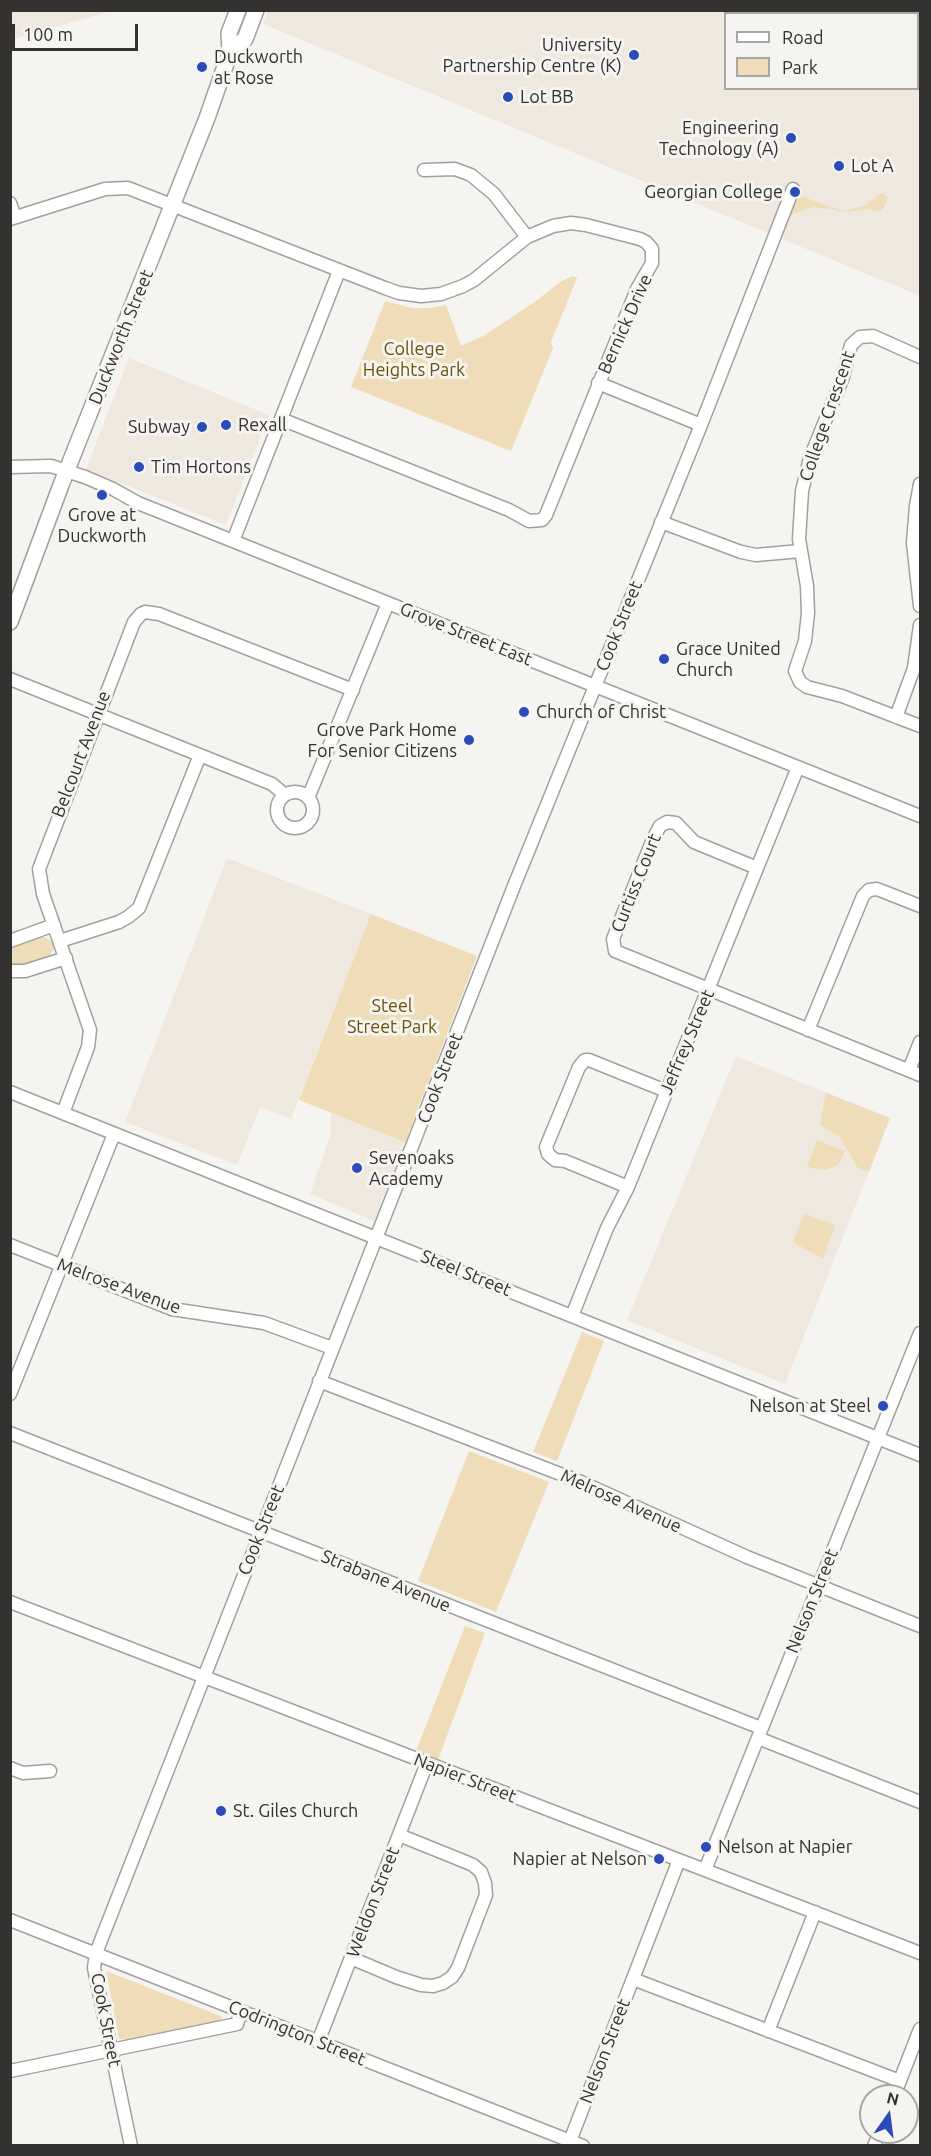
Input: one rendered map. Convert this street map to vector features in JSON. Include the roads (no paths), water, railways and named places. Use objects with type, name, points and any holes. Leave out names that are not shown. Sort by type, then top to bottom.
[{"type":"main road","name":"Duckworth Street","points":[[10,622],[15,596],[173,205],[230,52],[229,33],[238,10]]},
{"type":"main road","name":"Duckworth Street","points":[[230,52],[245,39],[256,10]]},
{"type":"street","points":[[424,170],[455,169],[471,175],[494,194],[527,237]]},
{"type":"street","name":"Bernick Drive","points":[[13,218],[105,189],[121,187],[134,189],[339,271],[399,293],[421,296],[441,294],[474,280],[527,237],[553,226],[571,223],[586,225],[640,239],[652,249],[652,263],[636,289],[546,515],[542,520],[536,522],[280,419]]},
{"type":"street","name":"Cook Street","points":[[131,2145],[94,1968],[96,1953],[332,1348],[793,189]]},
{"type":"street","points":[[10,203],[13,218]]},
{"type":"street","points":[[233,541],[339,271]]},
{"type":"street","name":"College Crescent","points":[[921,357],[873,336],[860,337],[851,345],[843,377],[805,476],[799,522],[800,551],[807,586],[808,613],[805,642],[796,664],[796,676],[807,687],[842,696],[921,726]]},
{"type":"street","points":[[598,383],[700,425]]},
{"type":"street","name":"Grove Street East","points":[[10,467],[51,466],[67,471],[113,489],[138,503],[921,816]]},
{"type":"street","points":[[921,484],[916,506],[913,543],[921,606]]},
{"type":"street","points":[[661,522],[748,554],[770,555],[800,551]]},
{"type":"street","points":[[308,798],[388,603]]},
{"type":"street","name":"Belcourt Avenue","points":[[63,1113],[90,1039],[89,1023],[39,877],[40,861],[134,622],[146,612],[159,614],[353,690]]},
{"type":"street","points":[[896,717],[914,668],[921,625]]},
{"type":"street","points":[[10,679],[272,784],[285,795]]},
{"type":"street","points":[[60,941],[119,922],[139,908],[200,755]]},
{"type":"street","name":"Jeffrey Street","points":[[572,1316],[607,1228],[628,1187],[798,767]]},
{"type":"street","points":[[294,792],[308,798],[312,815],[304,824],[293,827],[282,822],[278,805],[285,795],[294,792]]},
{"type":"street","name":"Curtiss Court","points":[[708,990],[621,954],[615,951],[612,945],[652,839],[660,826],[667,822],[676,823],[694,842],[757,868]]},
{"type":"street","points":[[808,1030],[863,896],[869,890],[877,889],[921,906]]},
{"type":"street","points":[[10,941],[54,926]]},
{"type":"street","points":[[10,971],[25,971],[66,958]]},
{"type":"street","points":[[708,990],[915,1072],[921,1042]]},
{"type":"street","points":[[628,1187],[564,1161],[555,1160],[548,1154],[546,1147],[579,1066],[585,1060],[666,1091]]},
{"type":"street","name":"Steel Street","points":[[10,1092],[921,1455]]},
{"type":"street","points":[[10,1394],[114,1134]]},
{"type":"street","name":"Melrose Avenue","points":[[10,1245],[172,1309],[264,1323],[332,1348]]},
{"type":"street","name":"Nelson Street","points":[[705,1870],[921,1333]]},
{"type":"street","name":"Melrose Avenue","points":[[319,1381],[581,1482],[747,1557],[921,1626]]},
{"type":"street","name":"Strabane Avenue","points":[[10,1433],[261,1530],[531,1639],[921,1802]]},
{"type":"street","name":"Napier Street","points":[[10,1602],[921,1953]]},
{"type":"street","name":"Weldon Street","points":[[318,2042],[427,1763]]},
{"type":"street","points":[[10,1768],[23,1773],[50,1771]]},
{"type":"street","points":[[351,1958],[396,1977],[421,1985],[433,1986],[452,1977],[462,1958],[486,1895],[481,1872],[473,1865],[399,1835]]},
{"type":"street","name":"Nelson Street","points":[[570,2141],[679,1860]]},
{"type":"street","points":[[768,2031],[815,1912]]},
{"type":"street","name":"Codrington Street","points":[[10,1920],[583,2145]]},
{"type":"street","points":[[633,1978],[900,2081]]},
{"type":"street","points":[[10,2071],[237,2024],[241,2011]]},
{"type":"street","points":[[899,2084],[921,2029]]},
{"type":"place","name":"University Partnership Centre (K)","points":[[634,55]]},
{"type":"place","name":"Duckworth at Rose","points":[[202,67]]},
{"type":"place","name":"Lot BB","points":[[508,97]]},
{"type":"place","name":"Engineering Technology (A)","points":[[791,138]]},
{"type":"place","name":"Lot A","points":[[839,166]]},
{"type":"place","name":"Georgian College","points":[[795,192]]},
{"type":"place","name":"Rexall","points":[[226,425]]},
{"type":"place","name":"Subway","points":[[202,427]]},
{"type":"place","name":"Tim Hortons","points":[[139,467]]},
{"type":"place","name":"Grove at Duckworth","points":[[102,495]]},
{"type":"place","name":"Grace United Church","points":[[664,659]]},
{"type":"place","name":"Church of Christ","points":[[524,712]]},
{"type":"place","name":"Grove Park Home For Senior Citizens","points":[[469,740]]},
{"type":"place","name":"Sevenoaks Academy","points":[[357,1168]]},
{"type":"place","name":"Nelson at Steel","points":[[883,1406]]},
{"type":"place","name":"St. Giles Church","points":[[221,1811]]},
{"type":"place","name":"Nelson at Napier","points":[[706,1847]]},
{"type":"place","name":"Napier at Nelson","points":[[659,1859]]},
{"type":"park label","name":"College Heights Park","points":[[414,359]]},
{"type":"park label","name":"Steel Street Park","points":[[392,1016]]}]
